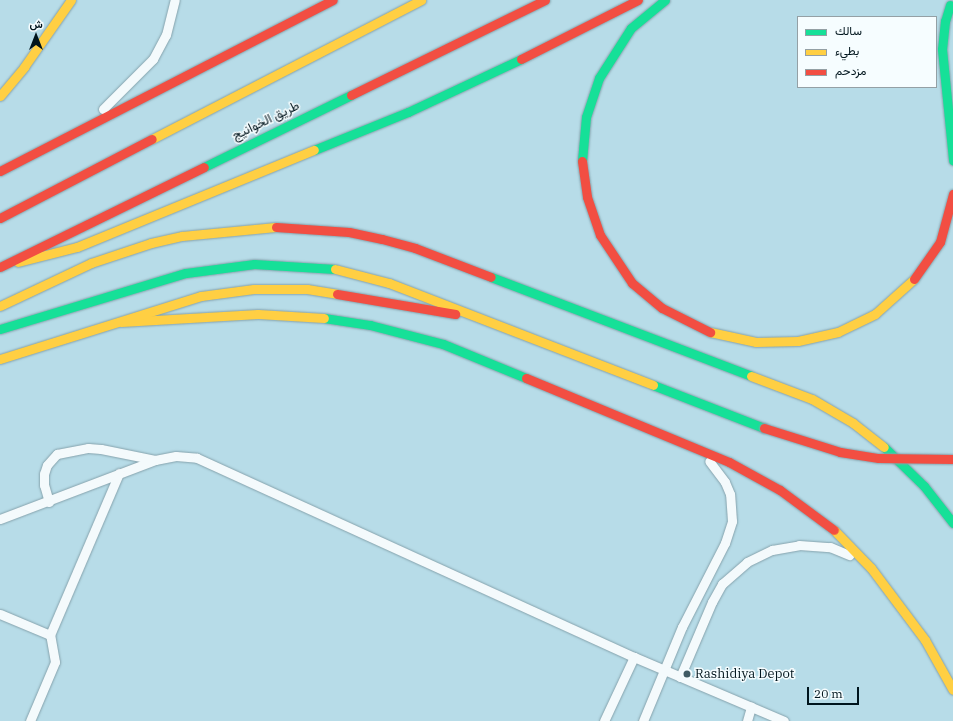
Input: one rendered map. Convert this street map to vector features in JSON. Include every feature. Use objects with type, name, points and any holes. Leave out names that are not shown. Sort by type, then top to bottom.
[{"type":"main road","points":[[0,96],[28,62],[71,0]]},
{"type":"main road","points":[[0,171],[333,0]]},
{"type":"main road","points":[[0,218],[421,0]]},
{"type":"main road","name":"طريق الخوانيج","points":[[3,265],[545,0]]},
{"type":"main road","points":[[3,265],[77,247],[355,134],[473,83],[638,0]]},
{"type":"main road","points":[[664,0],[631,28],[608,60],[599,78],[586,117],[582,157],[587,197],[600,235],[609,252],[632,283],[662,308],[696,327],[715,334],[749,341],[798,341],[838,332],[875,314],[907,288],[920,273],[940,242],[946,226],[953,194]]},
{"type":"main road","points":[[950,2],[953,44]]},
{"type":"main road","points":[[950,2],[945,21],[942,49],[953,160]]},
{"type":"main road","points":[[0,306],[91,263],[151,243],[182,236],[248,228],[282,227],[349,232],[382,239],[422,251],[768,380],[812,399],[853,423],[891,452],[924,486],[953,523]]},
{"type":"main road","points":[[0,330],[153,281],[220,267],[254,264],[323,267],[357,272],[764,428],[840,452],[887,458],[953,459]]},
{"type":"main road","points":[[0,359],[201,296],[254,289],[280,288],[333,293],[479,318]]},
{"type":"main road","points":[[121,322],[258,314],[303,316],[370,325],[443,344],[729,462],[780,490],[835,531],[871,568],[925,640],[953,690]]},
{"type":"lane","points":[[80,131],[154,59],[166,35],[175,0]]},
{"type":"lane","points":[[643,721],[698,594],[725,543],[732,521],[733,507],[725,482],[717,470],[702,455],[685,444]]},
{"type":"lane","points":[[49,502],[44,485],[44,474],[47,465],[57,454],[88,448],[101,449],[155,460]]},
{"type":"lane","points":[[0,519],[49,502],[118,473],[155,460],[186,456],[209,463],[634,657],[784,721]]},
{"type":"lane","points":[[30,721],[55,662],[50,635],[118,473]]},
{"type":"lane","points":[[680,677],[712,602],[733,572],[759,556],[785,546],[814,545],[844,552],[871,568]]},
{"type":"lane","points":[[698,594],[712,602]]},
{"type":"lane","points":[[0,614],[50,635]]},
{"type":"lane","points":[[604,721],[634,657]]},
{"type":"lane","points":[[747,721],[751,707]]},
{"type":"traffic: fast","points":[[582,161],[586,117],[599,78],[631,28],[665,0]]},
{"type":"traffic: fast","points":[[950,5],[945,21],[942,49],[953,160]]},
{"type":"traffic: fast","points":[[314,150],[408,112],[521,59]]},
{"type":"traffic: fast","points":[[204,167],[351,95]]},
{"type":"traffic: fast","points":[[0,329],[186,273],[254,264],[335,269]]},
{"type":"traffic: fast","points":[[491,277],[751,376]]},
{"type":"traffic: fast","points":[[324,318],[370,325],[443,344],[526,378]]},
{"type":"traffic: fast","points":[[653,385],[764,428]]},
{"type":"traffic: fast","points":[[884,447],[924,486],[953,523]]},
{"type":"traffic: slow","points":[[0,96],[24,67],[71,0]]},
{"type":"traffic: slow","points":[[152,139],[421,0]]},
{"type":"traffic: slow","points":[[18,262],[77,247],[314,150]]},
{"type":"traffic: slow","points":[[0,306],[91,263],[151,243],[182,236],[276,227]]},
{"type":"traffic: slow","points":[[335,269],[389,283],[653,385]]},
{"type":"traffic: slow","points":[[710,332],[756,342],[798,341],[838,332],[875,314],[914,279]]},
{"type":"traffic: slow","points":[[0,359],[201,296],[254,289],[307,289],[337,294]]},
{"type":"traffic: slow","points":[[121,322],[258,314],[324,318]]},
{"type":"traffic: slow","points":[[751,376],[812,399],[853,423],[884,447]]},
{"type":"traffic: slow","points":[[834,530],[871,568],[925,640],[953,690]]},
{"type":"traffic: jam","points":[[0,171],[333,0]]},
{"type":"traffic: jam","points":[[351,95],[545,0]]},
{"type":"traffic: jam","points":[[521,59],[638,0]]},
{"type":"traffic: jam","points":[[0,218],[152,139]]},
{"type":"traffic: jam","points":[[582,161],[587,197],[600,235],[632,283],[662,308],[710,332]]},
{"type":"traffic: jam","points":[[0,267],[204,167]]},
{"type":"traffic: jam","points":[[914,279],[940,242],[953,194]]},
{"type":"traffic: jam","points":[[276,227],[349,232],[382,239],[415,248],[491,277]]},
{"type":"traffic: jam","points":[[337,294],[455,314]]},
{"type":"traffic: jam","points":[[526,378],[729,462],[780,490],[834,530]]},
{"type":"traffic: jam","points":[[764,428],[840,452],[879,458],[953,459]]},
{"type":"place","name":"Rashidiya Depot","points":[[687,674]]}]
